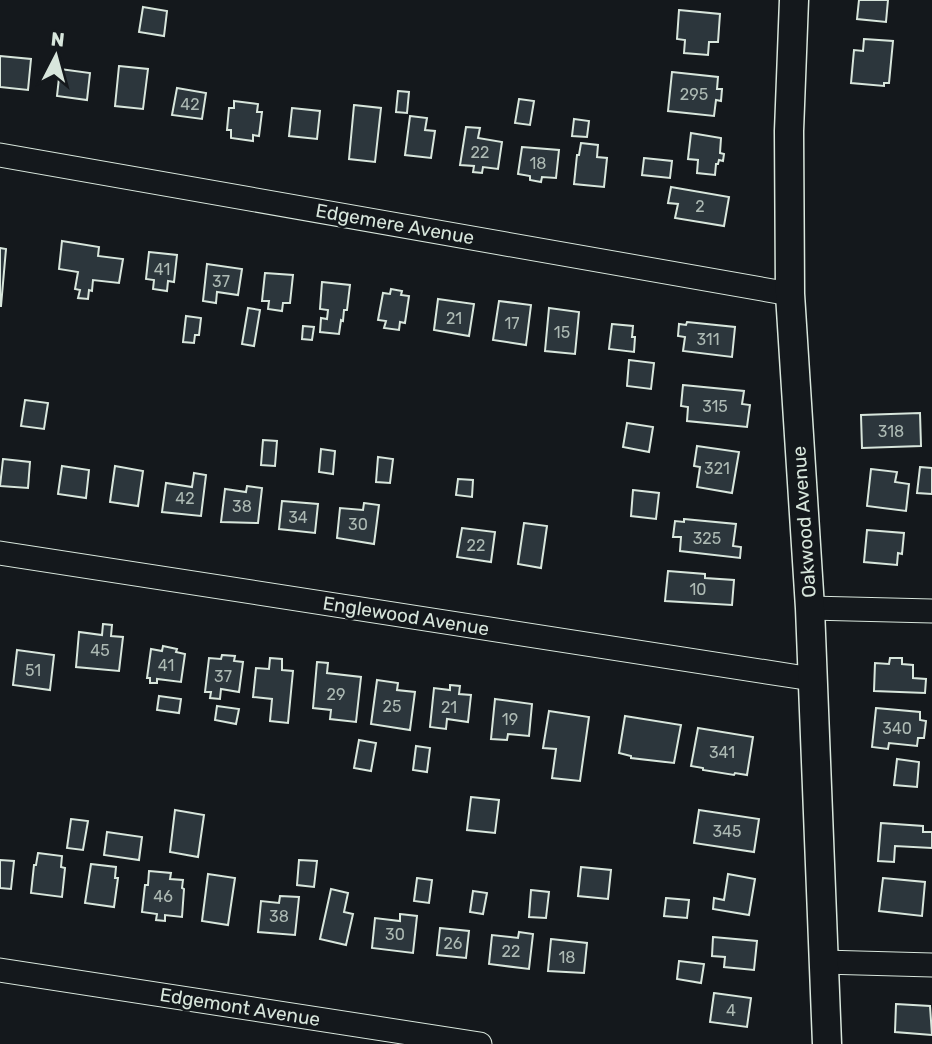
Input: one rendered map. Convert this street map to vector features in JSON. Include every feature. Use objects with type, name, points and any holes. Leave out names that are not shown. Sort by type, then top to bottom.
[{"type":"street","name":"Oakwood Avenue","points":[[794,0],[789,131],[790,294],[810,608],[827,1044]]},
{"type":"street","name":"Edgemere Avenue","points":[[0,155],[790,294]]},
{"type":"street","name":"Englewood Avenue","points":[[0,553],[811,679]]},
{"type":"street","points":[[810,608],[932,611]]},
{"type":"street","points":[[822,962],[932,965]]},
{"type":"street","name":"Edgemont Avenue","points":[[0,970],[480,1044]]},
{"type":"building","points":[[859,0],[888,0],[886,22],[857,19]]},
{"type":"building","points":[[143,7],[167,11],[164,36],[139,32]]},
{"type":"building","points":[[679,10],[720,14],[718,42],[709,42],[708,55],[684,53],[685,40],[677,39]]},
{"type":"building","points":[[864,39],[893,41],[889,83],[884,83],[884,86],[851,83],[854,50],[863,51]]},
{"type":"building","points":[[0,56],[31,59],[28,90],[0,87]]},
{"type":"building","points":[[119,66],[148,69],[143,109],[115,106]]},
{"type":"building","points":[[60,69],[90,73],[87,100],[57,96]]},
{"type":"building","points":[[672,72],[718,77],[717,89],[722,89],[721,101],[716,100],[714,116],[668,111]]},
{"type":"building","points":[[177,88],[206,93],[202,119],[172,115]]},
{"type":"building","points":[[398,91],[409,92],[407,113],[396,112]]},
{"type":"building","points":[[519,99],[534,101],[530,125],[515,123]]},
{"type":"building","points":[[234,101],[258,104],[257,112],[262,112],[259,136],[253,135],[253,141],[231,138],[231,130],[227,130],[229,108],[234,108]]},
{"type":"building","points":[[354,105],[381,108],[375,162],[349,159]]},
{"type":"building","points":[[292,108],[320,111],[317,139],[289,136]]},
{"type":"building","points":[[410,116],[427,118],[425,130],[435,131],[431,158],[405,155]]},
{"type":"building","points":[[574,119],[589,121],[587,137],[572,136]]},
{"type":"building","points":[[466,127],[480,128],[478,138],[502,142],[498,169],[483,167],[482,173],[473,172],[474,166],[460,165]]},
{"type":"building","points":[[691,133],[721,138],[720,153],[724,154],[723,161],[719,160],[716,164],[715,175],[697,173],[698,160],[688,159]]},
{"type":"building","points":[[581,143],[598,145],[597,157],[607,158],[604,187],[574,184]]},
{"type":"building","points":[[522,147],[559,150],[556,178],[542,177],[541,182],[518,174]]},
{"type":"building","points":[[644,158],[672,161],[670,178],[642,175]]},
{"type":"building","points":[[671,187],[729,197],[724,226],[675,218],[678,204],[668,203]]},
{"type":"building","points":[[62,241],[99,247],[98,256],[123,259],[119,283],[93,280],[88,299],[78,298],[80,290],[75,289],[78,272],[59,269]]},
{"type":"building","points":[[0,248],[6,249],[1,306],[0,306]]},
{"type":"building","points":[[149,252],[177,255],[174,282],[168,281],[167,291],[153,289],[154,280],[146,279]]},
{"type":"building","points":[[207,264],[242,269],[238,295],[217,292],[216,303],[203,301]]},
{"type":"building","points":[[265,273],[293,275],[290,303],[283,303],[282,311],[268,309],[269,301],[262,301]]},
{"type":"building","points":[[322,282],[350,285],[347,310],[344,310],[339,334],[320,332],[321,318],[327,319],[328,310],[320,309]]},
{"type":"building","points":[[391,289],[402,291],[401,295],[409,296],[405,323],[400,322],[399,330],[384,328],[386,321],[378,320],[383,293],[390,294]]},
{"type":"building","points":[[438,299],[474,304],[469,336],[434,330]]},
{"type":"building","points":[[499,301],[531,305],[526,345],[493,340]]},
{"type":"building","points":[[248,308],[260,310],[254,346],[242,344]]},
{"type":"building","points":[[549,308],[579,312],[575,354],[545,351]]},
{"type":"building","points":[[186,316],[201,318],[199,335],[195,335],[194,343],[183,342]]},
{"type":"building","points":[[687,322],[735,327],[732,357],[683,351],[685,337],[678,336],[679,324],[686,325]]},
{"type":"building","points":[[612,324],[633,326],[634,352],[609,349]]},
{"type":"building","points":[[303,326],[314,327],[312,340],[302,339]]},
{"type":"building","points":[[629,360],[654,363],[651,389],[627,386]]},
{"type":"building","points":[[683,385],[744,391],[742,404],[750,405],[747,427],[687,421],[688,407],[681,406]]},
{"type":"building","points":[[25,400],[48,403],[44,429],[21,426]]},
{"type":"building","points":[[920,413],[921,446],[862,448],[861,415]]},
{"type":"building","points":[[627,423],[653,427],[649,452],[623,447]]},
{"type":"building","points":[[263,440],[277,441],[275,466],[261,465]]},
{"type":"building","points":[[697,446],[739,452],[732,493],[697,487],[700,467],[694,466]]},
{"type":"building","points":[[321,449],[335,451],[333,474],[319,472]]},
{"type":"building","points":[[378,457],[393,459],[390,483],[376,482]]},
{"type":"building","points":[[3,459],[30,462],[28,488],[0,486]]},
{"type":"building","points":[[62,466],[89,470],[86,498],[58,494]]},
{"type":"building","points":[[115,466],[143,471],[138,506],[110,502]]},
{"type":"building","points":[[920,467],[932,468],[932,494],[917,493]]},
{"type":"building","points":[[871,469],[897,472],[895,482],[909,484],[906,511],[867,506]]},
{"type":"building","points":[[194,473],[206,475],[201,516],[162,512],[166,483],[192,487]]},
{"type":"building","points":[[458,479],[473,480],[472,497],[456,495]]},
{"type":"building","points":[[247,486],[262,488],[258,523],[221,522],[225,489],[246,492]]},
{"type":"building","points":[[633,490],[659,493],[656,519],[631,516]]},
{"type":"building","points":[[282,501],[318,504],[315,533],[279,529]]},
{"type":"building","points":[[364,503],[379,505],[374,544],[337,538],[340,508],[363,510]]},
{"type":"building","points":[[684,519],[736,524],[733,546],[741,547],[740,558],[680,551],[681,537],[673,537],[675,521],[684,522]]},
{"type":"building","points":[[524,523],[547,526],[541,568],[518,564]]},
{"type":"building","points":[[462,528],[495,532],[491,562],[457,557]]},
{"type":"building","points":[[867,530],[904,533],[902,554],[898,553],[897,565],[864,562]]},
{"type":"building","points":[[668,571],[734,580],[732,605],[665,601]]},
{"type":"building","points":[[103,624],[112,625],[111,636],[123,637],[119,671],[76,667],[79,632],[102,635]]},
{"type":"building","points":[[163,646],[185,654],[181,682],[157,679],[157,683],[150,683],[150,678],[147,678],[151,649],[162,651]]},
{"type":"building","points":[[17,650],[54,655],[50,690],[13,685]]},
{"type":"building","points":[[222,655],[235,656],[234,661],[243,662],[239,692],[221,689],[220,699],[210,698],[211,692],[205,692],[209,658],[221,659]]},
{"type":"building","points":[[270,658],[282,659],[282,670],[293,671],[288,723],[270,721],[272,699],[253,697],[256,668],[269,669]]},
{"type":"building","points":[[890,658],[902,658],[902,664],[913,665],[913,678],[926,679],[925,693],[874,691],[875,663],[889,664]]},
{"type":"building","points":[[317,662],[328,663],[327,673],[361,677],[356,722],[330,719],[331,710],[313,708]]},
{"type":"building","points":[[377,680],[398,683],[397,690],[415,692],[410,730],[371,724]]},
{"type":"building","points":[[450,685],[460,686],[459,694],[471,695],[468,722],[447,719],[446,729],[430,727],[434,688],[450,690]]},
{"type":"building","points":[[159,696],[181,699],[179,713],[157,710]]},
{"type":"building","points":[[495,699],[532,704],[529,736],[508,734],[507,740],[491,739]]},
{"type":"building","points":[[217,706],[239,709],[236,724],[215,720]]},
{"type":"building","points":[[876,708],[920,712],[920,720],[926,721],[924,738],[918,738],[917,746],[889,743],[888,749],[872,747]]},
{"type":"building","points":[[549,711],[589,717],[580,781],[552,778],[556,749],[543,748]]},
{"type":"building","points":[[625,716],[681,725],[674,763],[631,758],[619,753]]},
{"type":"building","points":[[698,728],[753,737],[747,775],[691,766]]},
{"type":"building","points":[[359,740],[376,743],[371,771],[354,768]]},
{"type":"building","points":[[416,746],[430,748],[427,772],[413,770]]},
{"type":"building","points":[[897,759],[919,762],[917,787],[894,785]]},
{"type":"building","points":[[471,797],[499,800],[495,833],[467,830]]},
{"type":"building","points":[[175,810],[204,815],[198,857],[170,852]]},
{"type":"building","points":[[699,810],[759,819],[754,852],[694,843]]},
{"type":"building","points":[[71,819],[88,821],[83,850],[67,848]]},
{"type":"building","points":[[881,823],[923,826],[923,832],[932,832],[932,848],[895,846],[894,862],[878,861]]},
{"type":"building","points":[[107,832],[142,837],[139,860],[104,855]]},
{"type":"building","points":[[38,853],[62,856],[61,867],[65,868],[62,897],[31,893]]},
{"type":"building","points":[[0,860],[14,861],[11,889],[0,888]]},
{"type":"building","points":[[299,860],[317,861],[314,887],[297,885]]},
{"type":"building","points":[[91,864],[116,867],[115,878],[118,878],[114,907],[85,903]]},
{"type":"building","points":[[581,867],[611,870],[608,899],[578,896]]},
{"type":"building","points":[[149,871],[171,873],[170,879],[183,880],[182,917],[165,915],[165,921],[156,920],[157,914],[142,912]]},
{"type":"building","points":[[208,874],[235,878],[228,925],[202,921]]},
{"type":"building","points":[[728,874],[755,879],[749,915],[713,909],[714,898],[724,900]]},
{"type":"building","points":[[417,878],[432,880],[429,903],[414,901]]},
{"type":"building","points":[[883,878],[925,882],[922,916],[879,911]]},
{"type":"building","points":[[331,889],[348,893],[344,912],[353,914],[346,945],[320,939]]},
{"type":"building","points":[[531,890],[549,892],[546,918],[529,917]]},
{"type":"building","points":[[473,891],[487,893],[483,914],[470,912]]},
{"type":"building","points":[[280,896],[299,897],[295,935],[258,932],[261,901],[279,903]]},
{"type":"building","points":[[666,898],[689,900],[687,918],[664,916]]},
{"type":"building","points":[[400,914],[417,916],[413,953],[372,948],[375,918],[400,921]]},
{"type":"building","points":[[440,928],[469,931],[466,958],[437,955]]},
{"type":"building","points":[[519,932],[533,934],[529,969],[489,964],[492,935],[518,938]]},
{"type":"building","points":[[713,937],[757,941],[754,970],[724,967],[725,957],[712,956]]},
{"type":"building","points":[[551,939],[587,943],[584,973],[548,971]]},
{"type":"building","points":[[679,961],[704,964],[701,983],[677,979]]},
{"type":"building","points":[[714,993],[751,998],[747,1027],[710,1022]]},
{"type":"building","points":[[896,1004],[930,1006],[932,1035],[895,1032]]}]
